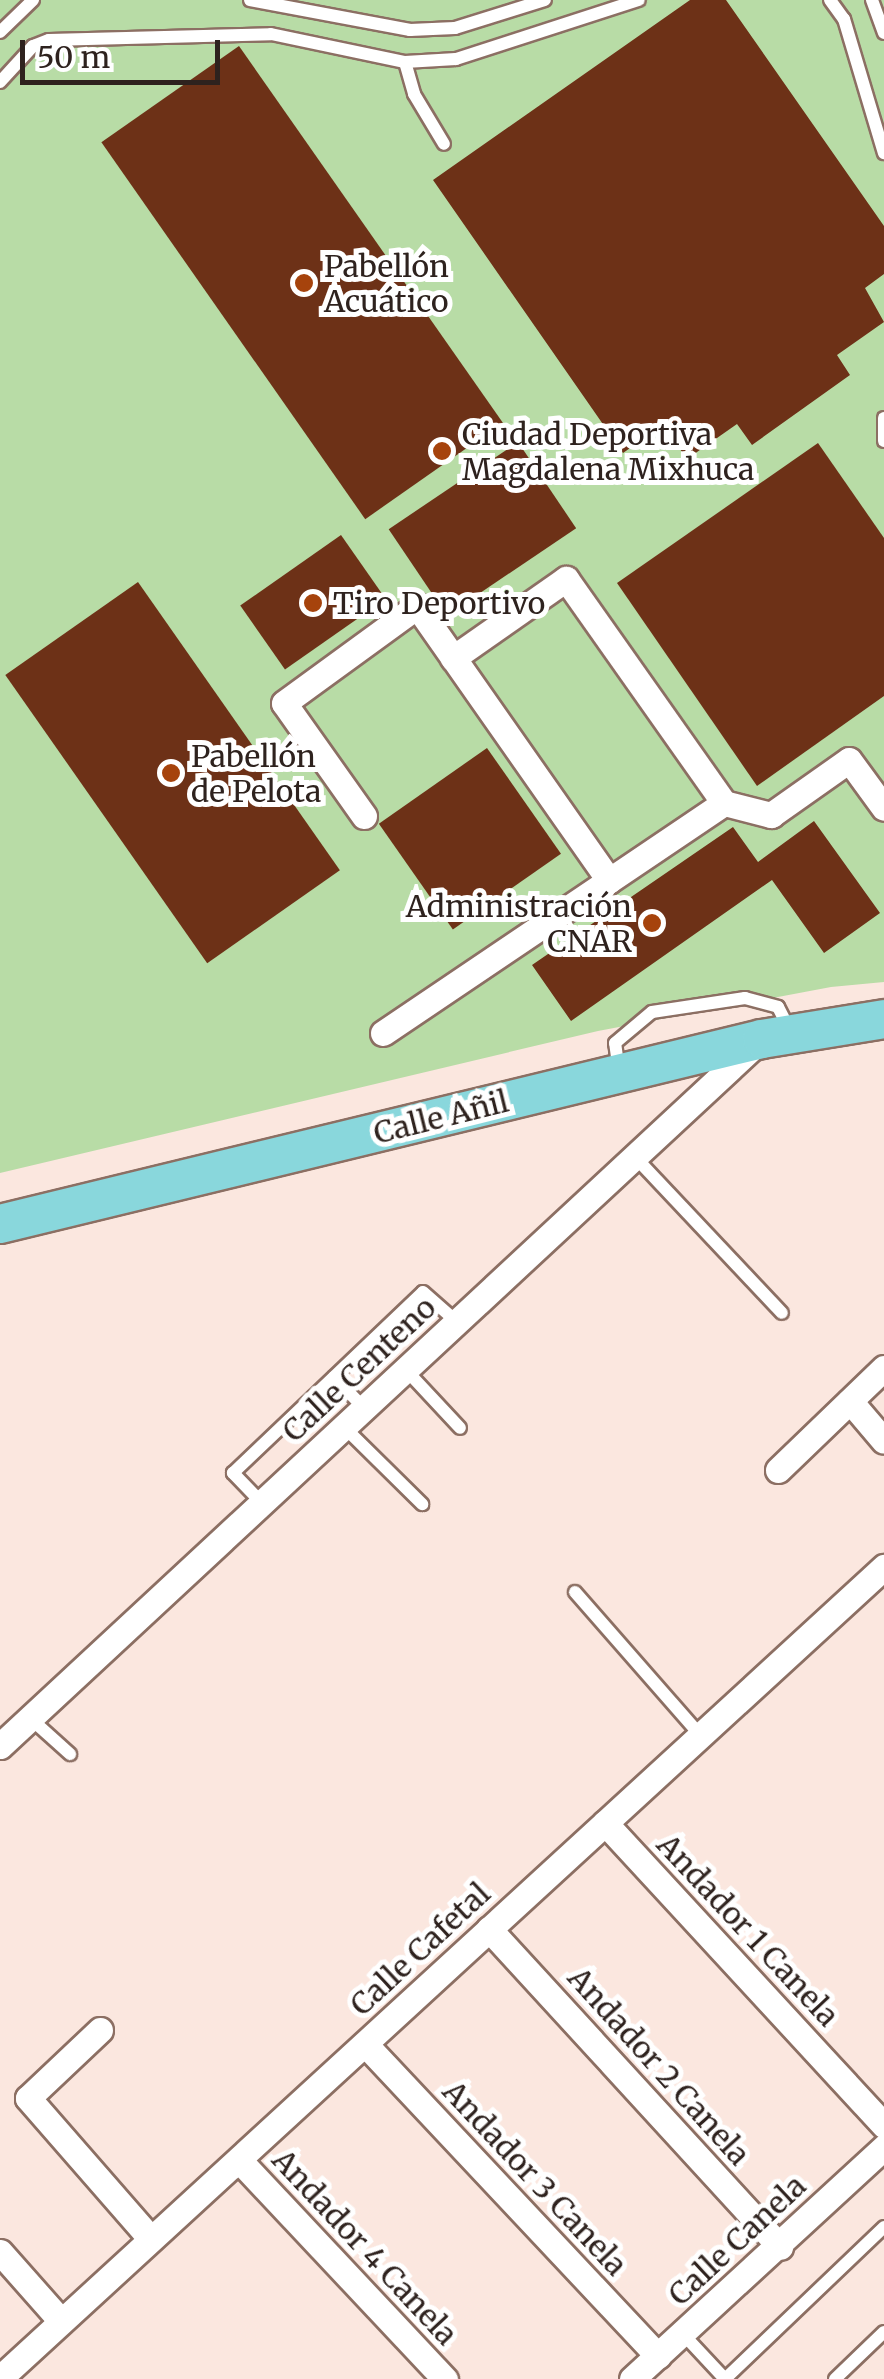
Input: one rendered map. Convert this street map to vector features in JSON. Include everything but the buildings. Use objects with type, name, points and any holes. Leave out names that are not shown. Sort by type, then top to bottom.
[{"type":"main road","name":"Calle Añil","points":[[1,1225],[777,1036],[884,1018]]},
{"type":"street","points":[[453,658],[566,579],[724,803],[771,815],[850,760],[884,808]]},
{"type":"street","points":[[364,816],[284,703],[417,606],[608,880]]},
{"type":"street","points":[[383,1033],[724,803]]},
{"type":"street","name":"Calle Centeno","points":[[0,1746],[634,1157],[777,1036]]},
{"type":"street","points":[[778,1470],[884,1368]]},
{"type":"street","points":[[850,1401],[884,1440]]},
{"type":"street","name":"Calle Cafetal","points":[[7,2376],[61,2321],[884,1568]]},
{"type":"street","name":"Andador 1 Canela","points":[[605,1824],[884,2125]]},
{"type":"street","name":"Andador 2 Canela","points":[[490,1929],[780,2247]]},
{"type":"street","points":[[100,2030],[28,2098],[151,2239]]},
{"type":"street","name":"Andador 3 Canela","points":[[364,2044],[658,2356]]},
{"type":"street","name":"Calle Canela","points":[[632,2379],[780,2247],[884,2147]]},
{"type":"street","name":"Andador 4 Canela","points":[[238,2160],[445,2379]]},
{"type":"street","points":[[0,2252],[61,2321]]},
{"type":"lane","points":[[0,32],[32,0]]},
{"type":"lane","points":[[250,0],[421,30],[455,28],[544,0]]},
{"type":"lane","points":[[0,82],[34,46],[49,40],[270,34],[404,62],[456,59],[639,0]]},
{"type":"lane","points":[[830,0],[844,19],[884,153]]},
{"type":"lane","points":[[872,0],[884,33]]},
{"type":"lane","points":[[404,62],[414,94],[444,144]]},
{"type":"lane","points":[[884,418],[884,442]]},
{"type":"lane","points":[[620,1074],[615,1044],[652,1012],[745,998],[778,1007],[777,1036]]},
{"type":"lane","points":[[634,1157],[782,1313]]},
{"type":"lane","points":[[262,1502],[233,1473],[424,1292],[457,1322]]},
{"type":"lane","points":[[406,1370],[460,1428]]},
{"type":"lane","points":[[334,1377],[364,1408]]},
{"type":"lane","points":[[344,1427],[422,1504]]},
{"type":"lane","points":[[575,1592],[700,1736]]},
{"type":"lane","points":[[30,1718],[70,1754]]},
{"type":"lane","points":[[682,2334],[724,2378],[884,2227]]},
{"type":"lane","points":[[835,2379],[884,2332]]},
{"type":"green space","name":"Ciudad Deportiva Magdalena Mixhuca","points":[[0,0],[884,0],[884,982],[831,987],[598,1031],[0,1173]]},
{"type":"place","name":"Pabellón Acuático","points":[[304,283]]},
{"type":"place","name":"Ciudad Deportiva Magdalena Mixhuca","points":[[442,451]]},
{"type":"place","name":"Tiro Deportivo","points":[[313,603]]},
{"type":"place","name":"Pabellón de Pelota","points":[[171,773]]},
{"type":"place","name":"Administración CNAR","points":[[652,923]]}]
